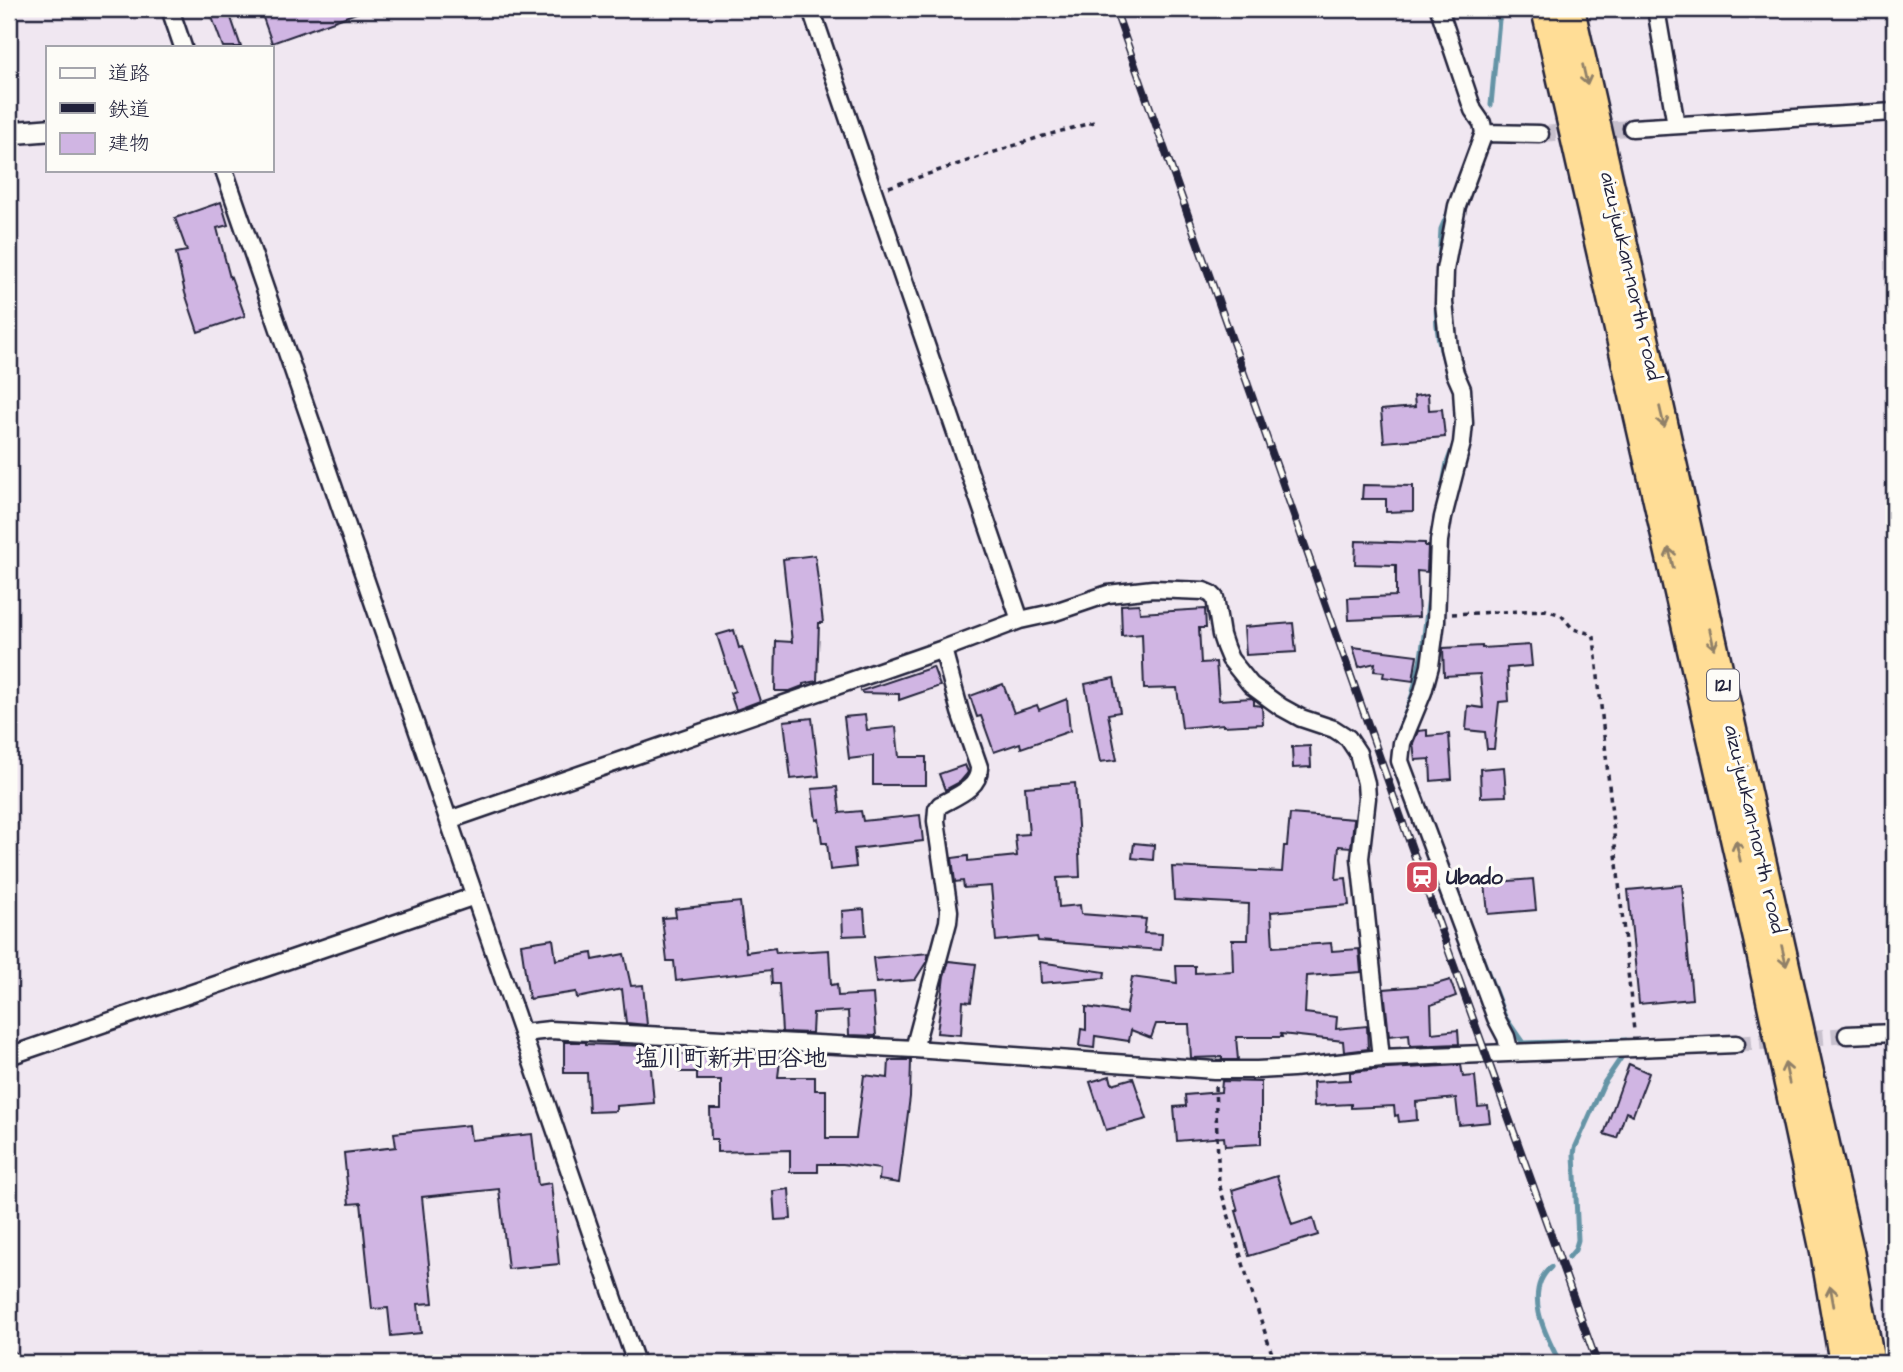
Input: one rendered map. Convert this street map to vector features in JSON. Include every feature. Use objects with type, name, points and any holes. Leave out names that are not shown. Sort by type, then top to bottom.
[{"type":"highway","name":"aizu-juukan-north road","points":[[1546,9],[1758,939],[1825,1252],[1844,1363]]},
{"type":"highway","name":"aizu-juukan-north road","points":[[1570,9],[1849,1251],[1870,1363]]},
{"type":"street","points":[[170,9],[183,46]]},
{"type":"street","points":[[811,9],[1020,620]]},
{"type":"street","points":[[1439,9],[1473,110],[1482,123],[1483,133],[1457,206],[1445,270],[1444,303],[1449,348],[1462,389],[1462,443],[1439,541],[1436,615],[1430,666],[1415,715],[1402,743],[1400,761],[1510,1052]]},
{"type":"street","points":[[1656,9],[1676,125]]},
{"type":"street","points":[[1632,128],[1894,112]]},
{"type":"street","points":[[9,133],[46,130]]},
{"type":"street","points":[[1483,133],[1539,134]]},
{"type":"street","points":[[225,172],[636,1363]]},
{"type":"street","points":[[449,820],[1020,620],[1052,613],[1108,594],[1153,589],[1204,591],[1215,598],[1221,635],[1230,659],[1251,685],[1281,707],[1308,722],[1321,723],[1334,729],[1348,737],[1354,745],[1366,783],[1367,798],[1360,858],[1381,1058]]},
{"type":"street","points":[[914,1049],[949,916],[936,821],[937,809],[973,785],[979,775],[979,767],[960,712],[943,649]]},
{"type":"street","points":[[9,1056],[475,896]]},
{"type":"street","points":[[523,1033],[550,1030],[914,1049],[1214,1070],[1293,1068],[1381,1058],[1736,1044]]},
{"type":"street","points":[[1847,1035],[1894,1033]]},
{"type":"path","points":[[874,192],[1040,136],[1094,122]]},
{"type":"path","points":[[1436,615],[1546,610],[1561,615],[1573,629],[1594,637],[1636,1047]]},
{"type":"path","points":[[1214,1070],[1219,1184],[1275,1363]]},
{"type":"building","points":[[209,9],[228,9],[241,46],[223,46]]},
{"type":"building","points":[[260,9],[362,9],[362,11],[272,43]]},
{"type":"building","points":[[221,202],[228,225],[217,228],[230,278],[245,316],[198,332],[176,253],[187,251],[175,218]]},
{"type":"building","points":[[1428,394],[1429,410],[1442,409],[1445,437],[1384,442],[1381,410],[1415,407],[1414,396]]},
{"type":"building","points":[[1363,485],[1413,486],[1413,511],[1386,512],[1386,499],[1362,499]]},
{"type":"building","points":[[1356,541],[1425,543],[1425,546],[1428,546],[1427,572],[1417,571],[1419,617],[1349,620],[1348,598],[1396,596],[1396,565],[1355,564]]},
{"type":"building","points":[[815,555],[823,623],[819,623],[817,681],[790,691],[775,691],[776,641],[792,642],[783,559]]},
{"type":"building","points":[[1139,604],[1140,613],[1205,609],[1206,628],[1199,628],[1201,663],[1216,662],[1219,700],[1252,698],[1254,705],[1262,706],[1263,724],[1182,728],[1177,688],[1144,689],[1142,634],[1122,636],[1121,605]]},
{"type":"building","points":[[1293,623],[1296,652],[1246,655],[1244,627]]},
{"type":"building","points":[[734,630],[760,701],[736,710],[730,693],[735,691],[717,635]]},
{"type":"building","points":[[1530,645],[1532,666],[1507,668],[1509,701],[1499,702],[1494,749],[1487,749],[1485,732],[1466,730],[1468,706],[1483,708],[1480,674],[1444,676],[1443,648]]},
{"type":"building","points":[[1353,647],[1417,655],[1413,681],[1383,677],[1384,672],[1374,671],[1375,663],[1359,667]]},
{"type":"building","points":[[933,667],[940,686],[899,700],[899,694],[861,691]]},
{"type":"building","points":[[1114,678],[1120,712],[1108,714],[1117,760],[1100,762],[1085,684]]},
{"type":"building","points":[[1003,684],[1014,713],[1037,705],[1039,710],[1067,699],[1070,731],[1021,748],[1020,743],[994,752],[981,716],[977,717],[970,696]]},
{"type":"building","points":[[865,715],[867,730],[896,727],[899,757],[926,757],[926,785],[873,785],[873,756],[849,759],[844,717]]},
{"type":"building","points":[[812,718],[819,776],[791,779],[784,721]]},
{"type":"building","points":[[1427,730],[1427,736],[1449,734],[1452,779],[1431,781],[1430,759],[1415,760],[1413,743],[1418,731]]},
{"type":"building","points":[[1310,746],[1311,767],[1293,768],[1292,747]]},
{"type":"building","points":[[965,765],[968,772],[966,775],[960,782],[945,790],[939,774]]},
{"type":"building","points":[[1504,767],[1506,796],[1481,797],[1480,769]]},
{"type":"building","points":[[1075,783],[1080,877],[1057,878],[1059,907],[1080,905],[1081,914],[1146,919],[1144,933],[1162,934],[1161,950],[1038,941],[1037,937],[996,941],[991,886],[964,888],[963,881],[955,882],[952,858],[968,856],[968,861],[1017,856],[1015,835],[1029,834],[1025,787]]},
{"type":"building","points":[[837,787],[840,813],[861,811],[863,821],[920,815],[923,841],[854,849],[856,867],[830,870],[827,843],[822,843],[812,789]]},
{"type":"building","points":[[1290,814],[1354,819],[1351,847],[1339,846],[1336,879],[1346,878],[1349,905],[1271,912],[1273,947],[1331,943],[1332,951],[1359,949],[1361,972],[1307,976],[1305,1013],[1337,1017],[1336,1029],[1367,1026],[1368,1049],[1344,1052],[1343,1041],[1281,1034],[1282,1037],[1236,1037],[1238,1060],[1222,1060],[1222,1057],[1191,1058],[1189,1024],[1156,1024],[1151,1038],[1131,1030],[1129,1041],[1095,1036],[1094,1048],[1079,1046],[1081,1029],[1086,1030],[1086,1007],[1126,1013],[1132,977],[1177,983],[1176,966],[1195,966],[1195,973],[1233,971],[1232,940],[1248,940],[1249,904],[1174,900],[1172,867],[1282,872]]},
{"type":"building","points":[[1134,843],[1154,845],[1153,860],[1132,858]]},
{"type":"building","points":[[1533,879],[1536,910],[1488,914],[1485,883]]},
{"type":"building","points":[[1682,885],[1692,999],[1639,1004],[1628,890]]},
{"type":"building","points":[[740,902],[746,952],[775,948],[776,953],[829,950],[831,985],[837,984],[838,996],[873,994],[876,1036],[849,1035],[848,1011],[813,1013],[812,1033],[782,1032],[779,984],[772,984],[771,970],[676,981],[674,961],[667,961],[662,918],[676,917],[675,909]]},
{"type":"building","points":[[864,909],[866,935],[843,936],[842,911]]},
{"type":"building","points":[[553,939],[556,960],[592,953],[593,960],[624,954],[631,986],[643,985],[647,1025],[626,1023],[622,989],[577,998],[576,992],[529,999],[521,944]]},
{"type":"building","points":[[929,953],[915,980],[876,983],[873,958]]},
{"type":"building","points":[[949,961],[976,964],[971,1002],[963,1001],[961,1035],[937,1033],[944,976]]},
{"type":"building","points":[[1040,962],[1105,972],[1104,978],[1041,983]]},
{"type":"building","points":[[1450,980],[1456,996],[1431,1005],[1432,1033],[1458,1030],[1459,1044],[1410,1046],[1409,1034],[1389,1036],[1384,989],[1433,985]]},
{"type":"building","points":[[564,1042],[649,1046],[654,1103],[616,1106],[616,1111],[589,1112],[587,1073],[564,1073]]},
{"type":"building","points":[[781,1053],[778,1077],[815,1077],[815,1090],[826,1090],[826,1138],[856,1138],[864,1075],[888,1078],[889,1060],[911,1060],[910,1097],[899,1183],[879,1180],[880,1169],[843,1164],[818,1164],[818,1172],[790,1172],[790,1150],[717,1152],[717,1139],[711,1139],[710,1109],[721,1109],[721,1080],[697,1080],[697,1072],[680,1072],[680,1054]]},
{"type":"building","points":[[1629,1064],[1649,1073],[1633,1115],[1626,1112],[1617,1138],[1604,1134]]},
{"type":"building","points":[[1461,1065],[1463,1077],[1475,1076],[1478,1107],[1488,1106],[1490,1122],[1459,1125],[1456,1098],[1416,1102],[1417,1120],[1399,1122],[1394,1106],[1314,1106],[1313,1082],[1350,1080],[1350,1072]]},
{"type":"building","points":[[1110,1076],[1112,1084],[1133,1078],[1147,1119],[1106,1130],[1090,1082]]},
{"type":"building","points":[[1222,1081],[1261,1082],[1261,1144],[1225,1146],[1224,1137],[1177,1141],[1174,1107],[1186,1106],[1185,1095],[1221,1092]]},
{"type":"building","points":[[469,1125],[471,1140],[532,1134],[538,1185],[551,1183],[559,1264],[508,1269],[499,1189],[422,1197],[433,1303],[418,1304],[421,1333],[391,1336],[388,1308],[372,1309],[361,1203],[349,1204],[344,1153],[396,1147],[394,1133]]},
{"type":"building","points":[[1277,1176],[1292,1225],[1313,1218],[1318,1235],[1249,1256],[1232,1190]]},
{"type":"building","points":[[789,1189],[791,1219],[775,1220],[773,1191]]},
{"type":"waterway","points":[[1491,105],[1500,9]]},
{"type":"waterway","points":[[1439,263],[1441,229],[1450,208]]},
{"type":"waterway","points":[[1437,294],[1437,329],[1445,363]]},
{"type":"waterway","points":[[1439,506],[1447,463],[1454,444]]},
{"type":"waterway","points":[[1397,735],[1412,696],[1421,658],[1430,589]]},
{"type":"waterway","points":[[1477,944],[1505,1017],[1523,1043],[1626,1040]]},
{"type":"waterway","points":[[1569,1257],[1578,1240],[1575,1148],[1604,1083],[1625,1052]]},
{"type":"waterway","points":[[1551,1267],[1542,1277],[1537,1301],[1543,1327],[1560,1363]]},
{"type":"tunnel","points":[[1540,134],[1632,128]]},
{"type":"tunnel","points":[[1736,1044],[1847,1035]]},
{"type":"railway","points":[[1115,9],[1597,1363]]},
{"type":"place","name":"Ubado","points":[[1422,877]]},
{"type":"district","name":"塩川町新井田谷地","points":[[731,1059]]}]
